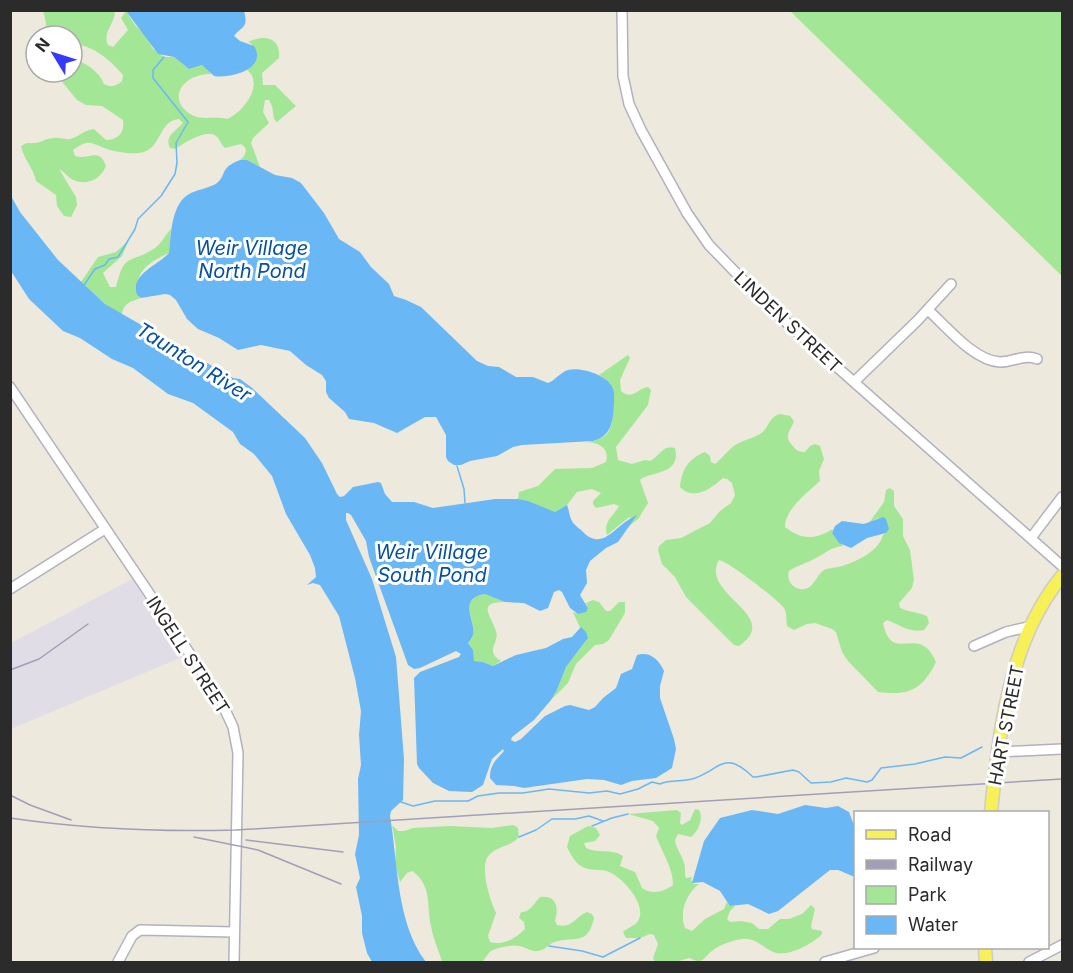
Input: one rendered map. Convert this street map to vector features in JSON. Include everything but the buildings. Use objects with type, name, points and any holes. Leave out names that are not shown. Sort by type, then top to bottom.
[{"type":"main road","name":"HART STREET","points":[[991,811],[1011,684],[1019,656],[1048,595],[1062,576]]},
{"type":"street","name":"LINDEN STREET","points":[[622,10],[622,76],[629,104],[693,223],[709,245],[742,281],[1062,566]]},
{"type":"street","points":[[854,382],[928,310],[951,284]]},
{"type":"street","points":[[928,310],[983,358],[1000,362],[1025,357],[1037,359]]},
{"type":"street","name":"INGELL STREET","points":[[10,387],[220,699],[233,728],[238,753],[234,963]]},
{"type":"street","points":[[1031,538],[1062,497]]},
{"type":"street","points":[[10,589],[105,529]]},
{"type":"street","points":[[974,646],[1006,632],[1032,626]]},
{"type":"street","points":[[999,752],[1062,749]]},
{"type":"street","points":[[118,963],[132,936],[142,930],[234,932]]},
{"type":"street","points":[[1029,963],[1062,945]]},
{"type":"street","points":[[825,963],[871,949]]},
{"type":"shaded area","points":[[132,579],[185,656],[11,729],[11,643]]},
{"type":"green space","points":[[43,11],[115,11],[107,36],[108,45],[113,47],[128,30],[121,18],[126,11],[153,49],[164,57],[174,57],[189,69],[205,66],[211,74],[192,78],[185,83],[179,96],[180,103],[185,110],[201,118],[227,119],[245,105],[250,98],[254,83],[247,70],[251,66],[252,44],[248,42],[260,38],[270,39],[277,46],[279,58],[262,73],[263,85],[275,85],[296,106],[277,122],[269,100],[265,100],[263,112],[269,123],[253,138],[251,143],[260,167],[247,160],[240,160],[246,152],[241,144],[225,148],[212,134],[195,138],[175,149],[170,148],[170,137],[183,123],[179,119],[167,125],[147,151],[127,153],[90,143],[83,144],[73,150],[75,156],[97,155],[106,166],[96,179],[86,182],[75,181],[59,169],[76,197],[77,205],[71,217],[64,216],[57,206],[56,195],[36,181],[21,146],[57,138],[70,139],[94,129],[106,140],[117,137],[122,132],[123,120],[102,106],[86,105],[77,100],[64,84],[84,84],[84,63],[107,85],[118,84],[122,81],[123,75],[100,54],[84,46],[84,24],[46,23]]},
{"type":"green space","points":[[790,11],[1062,11],[1062,276]]},
{"type":"green space","points":[[171,229],[169,253],[145,268],[137,287],[137,295],[141,298],[125,306],[122,315],[105,304],[81,282],[98,257],[116,252],[129,240],[122,256],[103,273],[110,287],[116,287],[125,263],[155,248]]},
{"type":"green space","points":[[628,355],[630,358],[620,380],[621,391],[628,395],[648,387],[651,390],[648,405],[616,447],[618,460],[632,464],[645,460],[650,461],[664,449],[671,447],[675,448],[676,457],[674,464],[669,468],[640,480],[648,503],[638,519],[628,527],[636,516],[628,518],[607,535],[607,523],[619,506],[614,504],[596,508],[593,501],[601,493],[592,489],[577,492],[567,505],[555,512],[518,499],[519,492],[538,486],[555,469],[592,468],[606,462],[605,450],[596,444],[587,442],[599,439],[611,427],[612,409],[606,379],[599,375]]},
{"type":"green space","points":[[780,414],[790,416],[794,421],[788,436],[789,442],[799,451],[805,452],[815,444],[820,446],[824,459],[819,471],[820,481],[793,507],[785,527],[797,534],[809,537],[833,529],[832,533],[843,546],[789,571],[790,583],[793,586],[800,589],[808,588],[824,570],[858,560],[877,547],[886,533],[878,518],[869,523],[884,502],[886,490],[890,488],[894,491],[894,506],[903,519],[903,536],[910,550],[914,580],[912,588],[899,603],[900,608],[927,616],[929,623],[924,630],[918,631],[887,620],[883,623],[887,635],[893,642],[922,645],[936,662],[920,685],[913,689],[898,693],[878,692],[848,661],[842,652],[836,632],[815,623],[794,630],[787,626],[785,610],[780,603],[742,574],[719,560],[716,572],[720,584],[747,614],[752,624],[750,635],[739,646],[734,645],[686,597],[675,577],[662,564],[659,546],[666,540],[681,538],[710,523],[731,503],[735,495],[732,483],[723,478],[702,492],[685,491],[680,487],[687,465],[705,452],[715,464],[734,446],[763,432],[773,418]]},
{"type":"green space","points":[[485,594],[505,602],[491,604],[488,607],[497,635],[493,650],[501,661],[493,666],[474,661],[468,643],[473,636],[471,600]]},
{"type":"green space","points":[[593,600],[599,602],[606,611],[610,611],[619,602],[625,602],[625,613],[609,640],[595,645],[576,664],[568,683],[551,700],[566,667],[586,641],[573,612],[578,614],[588,608],[586,603]]},
{"type":"green space","points":[[695,809],[699,810],[701,817],[696,832],[691,837],[678,834],[675,840],[684,863],[686,878],[692,877],[694,884],[699,884],[690,893],[683,910],[685,928],[692,931],[705,919],[724,909],[727,902],[730,906],[735,906],[727,919],[730,922],[752,923],[759,929],[768,929],[780,919],[789,919],[802,914],[811,905],[815,909],[812,929],[822,931],[818,938],[787,953],[776,953],[756,941],[742,939],[718,947],[702,960],[689,958],[676,962],[655,962],[653,958],[658,944],[654,935],[626,938],[623,932],[637,923],[640,915],[637,900],[627,885],[614,875],[579,865],[567,847],[570,836],[588,826],[596,828],[600,835],[595,841],[584,843],[586,848],[614,852],[623,856],[620,866],[635,872],[642,888],[658,892],[673,885],[669,866],[656,836],[659,828],[653,821],[628,814],[677,810],[681,813],[680,823],[682,825],[690,820]]},
{"type":"green space","points":[[392,825],[398,831],[404,831],[413,828],[451,826],[491,828],[514,825],[518,828],[519,837],[490,854],[485,866],[486,883],[496,913],[488,936],[490,942],[504,942],[525,929],[524,922],[519,918],[521,912],[530,909],[540,897],[550,898],[555,903],[557,925],[570,924],[587,912],[592,914],[594,918],[589,932],[581,938],[555,942],[538,951],[509,946],[491,951],[482,962],[442,962],[432,931],[428,896],[423,883],[412,871],[407,873],[400,882],[395,865],[396,847]]},
{"type":"water","points":[[126,11],[244,11],[245,24],[234,36],[254,46],[257,54],[256,61],[245,71],[221,77],[214,76],[202,65],[189,69],[174,57],[158,54]]},
{"type":"water","name":"Weir Village North Pond","points":[[240,160],[247,160],[275,175],[292,178],[301,183],[324,213],[339,239],[360,252],[371,267],[389,284],[394,296],[421,307],[477,361],[488,366],[499,367],[516,377],[533,377],[548,383],[565,371],[573,369],[591,372],[608,381],[614,394],[613,416],[608,432],[593,441],[522,445],[497,456],[454,465],[446,457],[446,435],[436,417],[425,417],[397,433],[374,423],[349,419],[345,412],[329,398],[326,392],[326,381],[322,375],[290,351],[261,345],[238,350],[198,329],[187,319],[176,300],[170,295],[141,298],[137,295],[137,281],[169,253],[173,220],[184,197],[217,183],[229,166]]},
{"type":"water","points":[[11,196],[20,212],[58,260],[105,304],[251,387],[305,438],[322,463],[340,497],[353,487],[378,482],[381,483],[385,494],[392,502],[414,502],[433,508],[495,499],[528,501],[555,512],[567,505],[574,524],[589,537],[596,539],[609,535],[637,515],[618,542],[590,561],[586,570],[587,583],[580,595],[588,608],[586,612],[578,614],[570,608],[559,590],[554,592],[548,608],[540,611],[524,603],[505,602],[485,594],[476,596],[471,600],[473,636],[468,643],[473,650],[474,661],[493,666],[516,655],[546,648],[572,637],[581,627],[586,632],[588,638],[566,667],[551,700],[534,720],[512,737],[511,740],[515,742],[545,716],[565,706],[570,705],[589,710],[595,707],[616,688],[621,674],[632,669],[637,655],[646,654],[654,657],[664,671],[660,698],[676,749],[672,768],[656,778],[621,785],[604,780],[587,779],[524,788],[496,785],[490,778],[490,773],[494,763],[504,751],[503,749],[492,759],[483,785],[472,792],[449,791],[433,783],[417,764],[414,678],[420,672],[459,657],[461,654],[456,651],[420,668],[414,669],[408,665],[369,557],[366,541],[351,515],[346,513],[346,520],[372,579],[396,657],[404,759],[403,800],[391,811],[390,816],[404,911],[416,946],[426,962],[372,962],[362,933],[362,916],[356,887],[360,878],[355,854],[359,835],[358,779],[361,765],[359,735],[361,711],[339,616],[320,585],[313,583],[307,585],[316,577],[315,568],[286,514],[272,476],[254,454],[240,444],[233,432],[193,403],[168,394],[133,368],[112,359],[80,338],[63,331],[29,299],[11,271]]},
{"type":"water","points":[[883,517],[889,529],[886,533],[867,538],[851,548],[839,543],[832,533],[835,526],[842,521],[864,524]]},
{"type":"water","points":[[805,805],[826,808],[838,806],[849,812],[854,825],[854,877],[838,870],[830,870],[778,911],[769,914],[748,904],[730,906],[720,891],[703,882],[692,883],[704,841],[720,818],[752,810],[778,814]]},
{"type":"waterway","points":[[84,285],[95,269],[105,265],[109,259],[118,257],[135,229],[138,219],[161,196],[175,174],[176,143],[188,122],[153,78],[153,70],[164,57]]},
{"type":"waterway","points":[[457,466],[464,489],[465,503]]},
{"type":"waterway","points":[[401,802],[413,806],[435,801],[468,801],[478,796],[549,789],[589,793],[607,791],[620,794],[652,782],[660,784],[692,779],[728,763],[743,768],[753,777],[793,770],[799,772],[811,783],[831,782],[846,778],[867,782],[872,780],[881,768],[915,764],[945,757],[961,758],[982,747]]},
{"type":"waterway","points":[[592,826],[628,814]]},
{"type":"waterway","points":[[519,837],[536,830],[552,819],[575,819],[589,816],[603,821]]},
{"type":"waterway","points":[[549,946],[603,957],[640,938]]},
{"type":"railway","points":[[10,670],[39,659],[88,624]]},
{"type":"railway","points":[[10,818],[123,829],[236,830],[1062,779]]},
{"type":"railway","points":[[10,795],[71,820]]},
{"type":"railway","points":[[194,837],[258,850],[341,884]]},
{"type":"railway","points":[[246,840],[343,852]]},
{"type":"water label","name":"Taunton River","points":[[194,362]]},
{"type":"water label","name":"Weir Village South Pond","points":[[432,564]]}]
